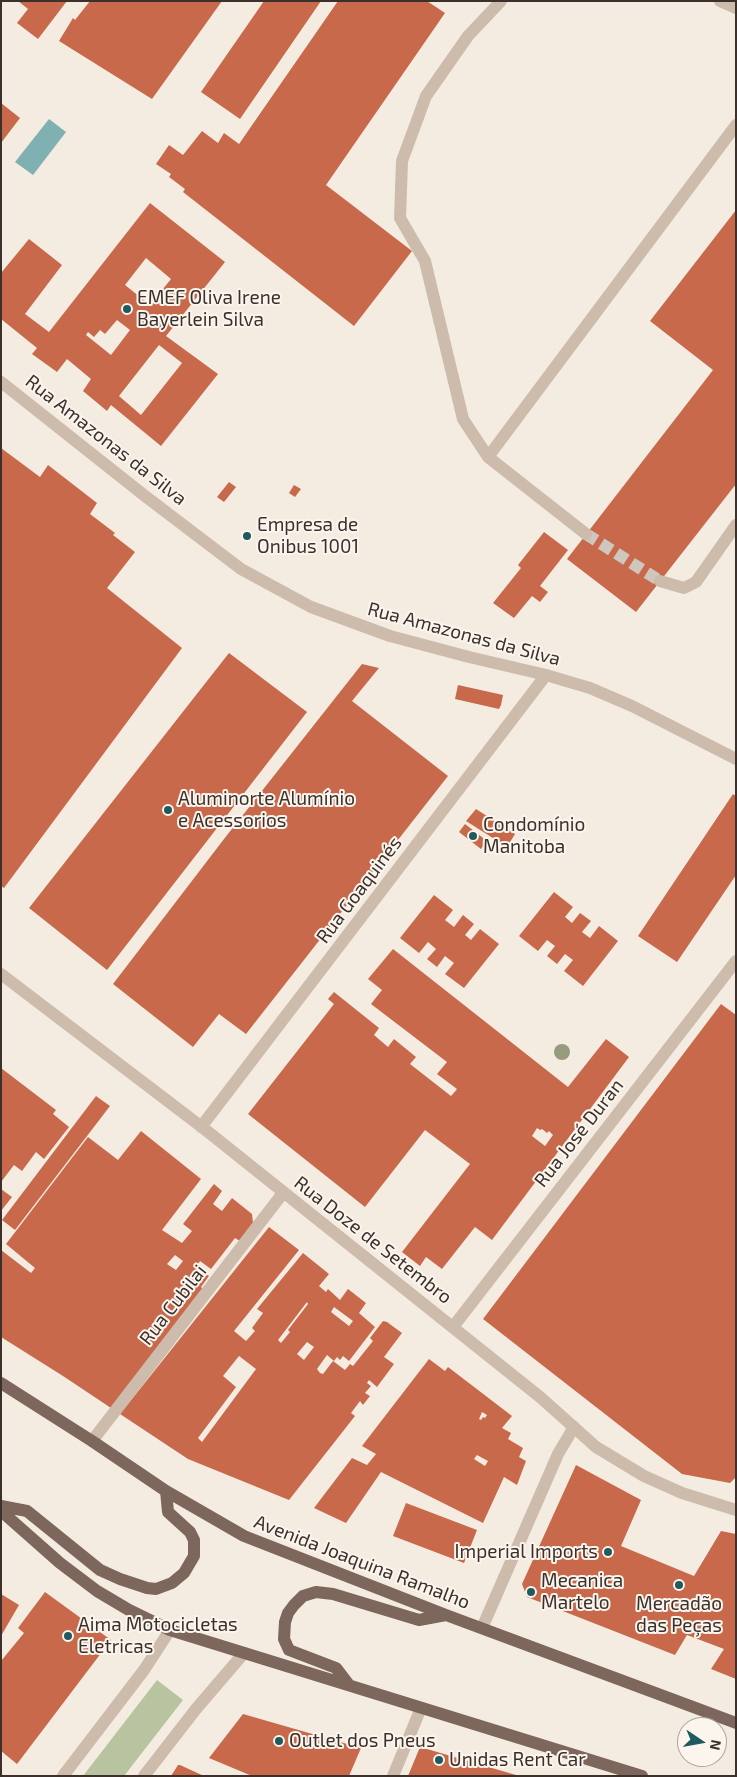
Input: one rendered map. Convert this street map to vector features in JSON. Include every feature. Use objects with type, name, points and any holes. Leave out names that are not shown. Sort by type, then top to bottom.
[{"type":"main road","name":"Avenida Joaquina Ramalho","points":[[1,1383],[166,1491],[244,1536],[446,1615],[736,1723]]},
{"type":"main road","points":[[1,1506],[27,1511],[100,1570],[129,1582],[156,1589],[172,1583],[184,1573],[194,1556],[194,1540],[190,1532],[168,1512],[166,1491]]},
{"type":"main road","points":[[1,1511],[60,1563],[97,1591],[170,1630],[642,1776]]},
{"type":"main road","points":[[349,1685],[336,1668],[289,1650],[284,1639],[285,1622],[288,1613],[304,1596],[316,1592],[333,1594],[419,1620],[446,1615]]},
{"type":"street","points":[[501,1],[468,36],[426,96],[402,161],[400,218],[425,261],[463,419],[488,457],[586,534]]},
{"type":"street","points":[[720,1],[736,8]]},
{"type":"street","points":[[488,457],[736,125]]},
{"type":"street","name":"Rua Amazonas da Silva","points":[[1,382],[241,569],[311,607],[390,636],[546,675],[590,688],[632,706],[736,759]]},
{"type":"street","points":[[660,581],[684,588],[696,582],[736,525]]},
{"type":"street","name":"Rua Goaquinés","points":[[201,1127],[546,675]]},
{"type":"street","name":"Rua José Duran","points":[[453,1327],[736,961]]},
{"type":"street","name":"Rua Doze de Setembro","points":[[1,974],[201,1127],[453,1327],[540,1397],[596,1447],[644,1476],[682,1493],[736,1510]]},
{"type":"street","name":"Rua Cubilai","points":[[92,1441],[284,1193]]},
{"type":"street","points":[[482,1628],[558,1454],[574,1427]]},
{"type":"street","points":[[63,1776],[144,1670],[170,1630]]},
{"type":"street","points":[[144,1776],[196,1709],[244,1653]]},
{"type":"street","points":[[393,1776],[421,1708]]},
{"type":"green space","points":[[157,1680],[183,1700],[124,1776],[83,1776]]},
{"type":"water","points":[[49,119],[66,132],[33,175],[15,162]]},
{"type":"building","points":[[18,1],[67,1],[38,39],[17,23],[28,9]]},
{"type":"building","points":[[90,1],[222,1],[152,99],[59,41],[73,18],[75,20]]},
{"type":"building","points":[[264,1],[321,1],[240,119],[201,92]]},
{"type":"building","points":[[338,1],[427,1],[445,13],[326,185],[412,251],[354,326],[183,192],[185,189],[169,177],[171,174],[156,164],[169,145],[183,155],[202,131],[218,143],[224,133],[239,144]]},
{"type":"building","points":[[1,103],[20,118],[1,143]]},
{"type":"building","name":"EMEF Oliva Irene Bayerlein Silva","points":[[150,203],[225,262],[166,336],[218,374],[161,446],[111,405],[107,411],[83,391],[91,379],[67,359],[57,372],[32,354],[37,348],[1,319],[1,273],[29,239],[62,265],[25,314],[49,332]],"holes":[[[146,258],[171,279],[150,305],[125,285]],[[117,320],[130,330],[111,355],[86,335],[88,332],[94,337],[100,330],[105,334]],[[159,345],[182,363],[141,415],[119,396]]]},
{"type":"building","points":[[736,210],[736,484],[636,612],[567,559],[713,370],[650,321]]},
{"type":"building","points":[[1,448],[40,477],[48,465],[97,503],[90,514],[115,533],[113,535],[135,552],[107,588],[182,648],[4,888],[1,886]]},
{"type":"building","points":[[229,482],[236,487],[224,502],[217,497]]},
{"type":"building","points":[[294,485],[301,489],[295,497],[289,493]]},
{"type":"building","points":[[544,532],[568,550],[540,586],[548,592],[540,602],[532,596],[514,618],[493,603],[521,568],[518,565]]},
{"type":"building","name":"Aluminorte Alumínio e Acessorios","points":[[229,653],[307,712],[107,970],[29,908]]},
{"type":"building","points":[[362,664],[379,668],[352,701],[448,776],[246,1034],[219,1014],[193,1047],[113,984]]},
{"type":"building","points":[[458,685],[503,695],[499,709],[455,699]]},
{"type":"building","points":[[733,794],[736,796],[736,875],[677,962],[638,936]]},
{"type":"building","points":[[476,809],[515,834],[507,847],[466,821]]},
{"type":"building","name":"Condomínio Manitoba","points":[[465,824],[487,841],[481,849],[459,832]]},
{"type":"building","points":[[554,892],[573,907],[565,917],[572,923],[580,913],[591,921],[582,932],[590,938],[599,926],[618,941],[583,986],[564,971],[573,960],[565,954],[557,964],[547,956],[555,946],[547,940],[538,951],[519,936]]},
{"type":"building","points":[[434,895],[453,910],[445,920],[454,927],[463,915],[474,924],[465,935],[471,940],[480,929],[499,944],[464,988],[445,974],[454,963],[445,956],[437,967],[427,959],[436,949],[428,942],[419,953],[400,938]]},
{"type":"building","points":[[393,949],[568,1087],[606,1039],[629,1057],[492,1240],[475,1227],[442,1269],[426,1257],[420,1266],[402,1252],[470,1164],[425,1130],[365,1207],[248,1114],[334,1004],[328,999],[334,992],[379,1028],[374,1035],[388,1047],[394,1039],[416,1057],[410,1064],[452,1095],[457,1089],[437,1074],[447,1062],[371,1004],[382,990],[368,979]],"holes":[[[537,1128],[542,1129],[547,1133],[549,1131],[553,1135],[545,1146],[532,1136]]]},
{"type":"building","points":[[721,1004],[736,1015],[736,1477],[730,1483],[682,1474],[483,1319]]},
{"type":"building","points":[[1,1068],[56,1110],[53,1114],[69,1127],[44,1159],[36,1152],[22,1171],[14,1165],[1,1182]]},
{"type":"building","points":[[96,1096],[110,1106],[15,1230],[2,1220]]},
{"type":"building","points":[[141,1131],[201,1179],[162,1230],[182,1243],[192,1231],[183,1224],[214,1184],[222,1191],[213,1204],[222,1211],[232,1198],[252,1214],[253,1223],[240,1241],[235,1238],[211,1269],[200,1261],[196,1267],[209,1276],[201,1287],[203,1289],[111,1408],[1,1337],[1,1250],[31,1273],[35,1268],[6,1244],[88,1137],[118,1160]],"holes":[[[175,1255],[183,1261],[176,1270],[167,1264]]]},
{"type":"building","points":[[1,1189],[12,1197],[1,1211]]},
{"type":"building","points":[[269,1227],[299,1250],[234,1331],[246,1341],[255,1331],[252,1328],[263,1313],[257,1309],[303,1253],[329,1274],[319,1286],[326,1292],[328,1289],[340,1300],[348,1289],[366,1303],[359,1313],[375,1327],[349,1361],[343,1356],[340,1360],[337,1357],[334,1361],[327,1355],[317,1369],[320,1373],[323,1374],[333,1361],[345,1370],[350,1364],[353,1366],[373,1341],[370,1338],[383,1321],[402,1333],[384,1357],[394,1364],[377,1387],[369,1380],[367,1383],[371,1386],[365,1393],[370,1396],[363,1405],[360,1401],[351,1413],[355,1416],[289,1500],[188,1459],[120,1414]],"holes":[[[307,1302],[308,1304],[288,1330],[290,1332],[281,1343],[278,1340]],[[334,1307],[353,1321],[349,1326],[331,1312]],[[307,1342],[314,1347],[304,1360],[297,1354]],[[239,1356],[256,1369],[202,1442],[198,1438],[236,1387],[223,1376]]]},
{"type":"building","points":[[429,1359],[445,1371],[448,1367],[512,1416],[502,1428],[511,1433],[508,1439],[523,1448],[519,1457],[526,1461],[517,1485],[504,1477],[483,1523],[381,1472],[346,1523],[314,1508],[352,1458],[367,1465],[376,1454],[362,1446]],"holes":[[[482,1412],[487,1415],[481,1420],[479,1419]],[[477,1455],[488,1461],[485,1466],[474,1459]]]},
{"type":"building","points":[[576,1465],[641,1500],[621,1546],[694,1576],[721,1531],[736,1534],[736,1679],[711,1669],[724,1649],[687,1635],[675,1655],[527,1597],[522,1584]]},
{"type":"building","points":[[406,1503],[477,1530],[464,1563],[393,1536]]},
{"type":"building","points":[[45,1592],[111,1640],[17,1764],[1,1751],[1,1661],[24,1633],[18,1628]]},
{"type":"building","points":[[1,1594],[19,1605],[1,1636]]},
{"type":"building","name":"Outlet dos Pneus","points":[[243,1714],[361,1748],[349,1776],[252,1776],[209,1758]]},
{"type":"building","name":"Unidas Rent Car","points":[[420,1747],[516,1775],[516,1776],[408,1776]]},
{"type":"building","points":[[178,1765],[180,1765],[204,1776],[171,1776]]},
{"type":"tunnel","points":[[586,534],[660,581]]},
{"type":"place","name":"EMEF Oliva Irene Bayerlein Silva","points":[[127,309]]},
{"type":"place","name":"Empresa de Onibus 1001","points":[[247,536]]},
{"type":"place","name":"Aluminorte Alumínio e Acessorios","points":[[168,810]]},
{"type":"place","name":"Condomínio Manitoba","points":[[473,836]]},
{"type":"place","name":"Imperial Imports","points":[[608,1552]]},
{"type":"place","name":"Mercadão das Peças","points":[[679,1585]]},
{"type":"place","name":"Mecanica Martelo","points":[[531,1592]]},
{"type":"place","name":"Aima Motocicletas Eletricas","points":[[68,1636]]},
{"type":"place","name":"Outlet dos Pneus","points":[[279,1741]]},
{"type":"place","name":"Unidas Rent Car","points":[[439,1760]]}]
